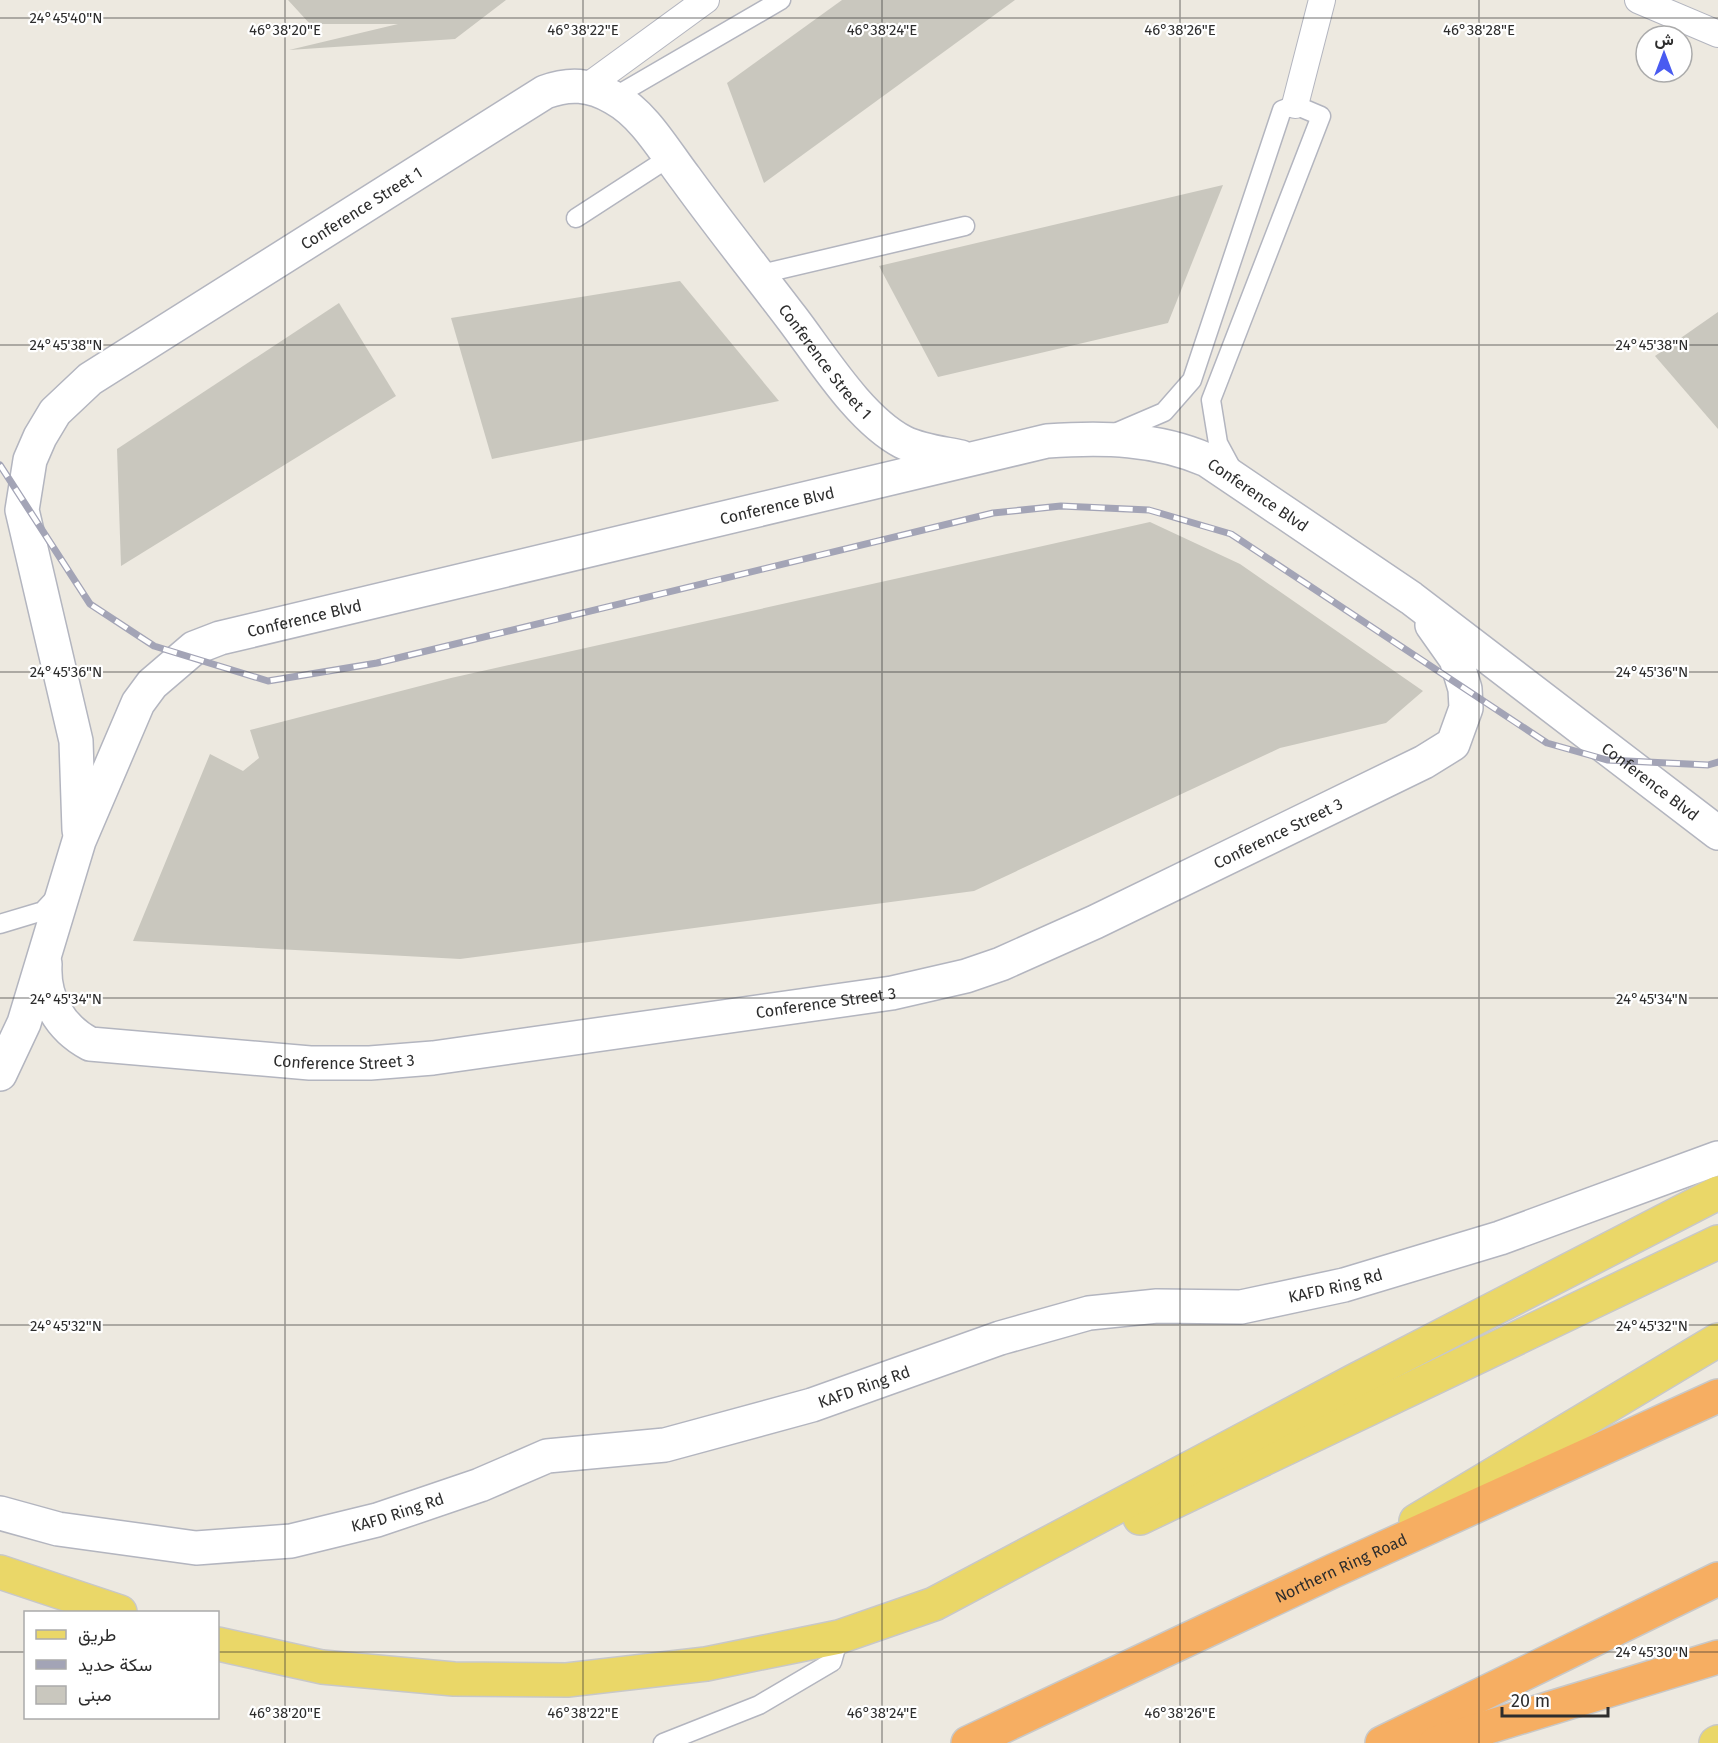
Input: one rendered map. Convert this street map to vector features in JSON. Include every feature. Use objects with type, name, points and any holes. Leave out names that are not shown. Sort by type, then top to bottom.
[{"type":"highway","name":"Northern Ring Road","points":[[968,1743],[1333,1570],[1718,1396]]},
{"type":"highway","points":[[1382,1743],[1718,1579]]},
{"type":"highway","points":[[1436,1743],[1718,1657]]},
{"type":"main road","points":[[934,1604],[1354,1381],[1718,1192]]},
{"type":"main road","points":[[219,1644],[322,1667],[454,1679],[567,1680],[706,1664],[839,1637],[1054,1559],[1718,1242]]},
{"type":"main road","points":[[1333,1570],[1718,1340]]},
{"type":"main road","points":[[0,1572],[117,1611]]},
{"type":"street","points":[[601,92],[706,0]]},
{"type":"street","points":[[1295,105],[1322,0]]},
{"type":"street","points":[[1638,0],[1718,34]]},
{"type":"street","name":"Conference Street 1","points":[[79,840],[76,741],[22,510],[30,460],[55,412],[90,379],[544,92],[564,85],[601,92],[640,120],[852,396],[886,430],[903,442],[928,451],[968,458]]},
{"type":"street","name":"Conference Blvd","points":[[0,1074],[24,1023],[79,840],[138,703],[152,684],[194,648],[220,638],[1047,441],[1100,438],[1180,449],[1207,460],[1411,598],[1718,833]]},
{"type":"street","name":"Conference Street 3","points":[[45,956],[44,981],[56,1013],[73,1035],[90,1044],[310,1063],[370,1064],[433,1058],[821,1004],[946,982],[1001,964],[1095,922],[1424,762],[1453,744],[1466,708],[1465,689],[1456,659],[1446,642],[1411,598]]},
{"type":"street","name":"KAFD Ring Rd","points":[[0,1513],[58,1529],[196,1548],[291,1541],[377,1520],[480,1485],[547,1456],[665,1445],[812,1405],[1000,1338],[1089,1313],[1157,1306],[1241,1307],[1344,1285],[1500,1238],[1718,1158]]},
{"type":"lane","points":[[601,92],[781,0]]},
{"type":"lane","points":[[1100,438],[1164,412],[1192,380],[1282,110],[1295,105],[1321,116],[1211,400],[1218,443],[1223,455],[1249,489]]},
{"type":"lane","points":[[576,218],[670,158]]},
{"type":"lane","points":[[757,274],[965,226]]},
{"type":"lane","points":[[0,924],[43,910],[63,891]]},
{"type":"lane","points":[[663,1743],[759,1705],[832,1662],[839,1637]]},
{"type":"building","points":[[288,0],[506,0],[455,39],[289,50],[398,24],[310,24]]},
{"type":"building","points":[[842,0],[1015,0],[764,183],[727,83]]},
{"type":"building","points":[[1223,185],[1168,323],[938,377],[879,266]]},
{"type":"building","points":[[680,281],[779,401],[492,459],[451,318]]},
{"type":"building","points":[[339,303],[396,396],[121,566],[117,449]]},
{"type":"building","points":[[1718,312],[1718,429],[1655,356]]},
{"type":"building","points":[[1150,522],[1240,564],[1423,691],[1386,723],[1280,748],[974,891],[460,959],[133,941],[210,754],[243,771],[259,758],[250,730],[451,678]]},
{"type":"railway","points":[[0,465],[90,604],[154,646],[268,681],[377,663],[993,513],[1061,506],[1149,510],[1231,534],[1547,743],[1607,760],[1708,765],[1718,762]]}]
